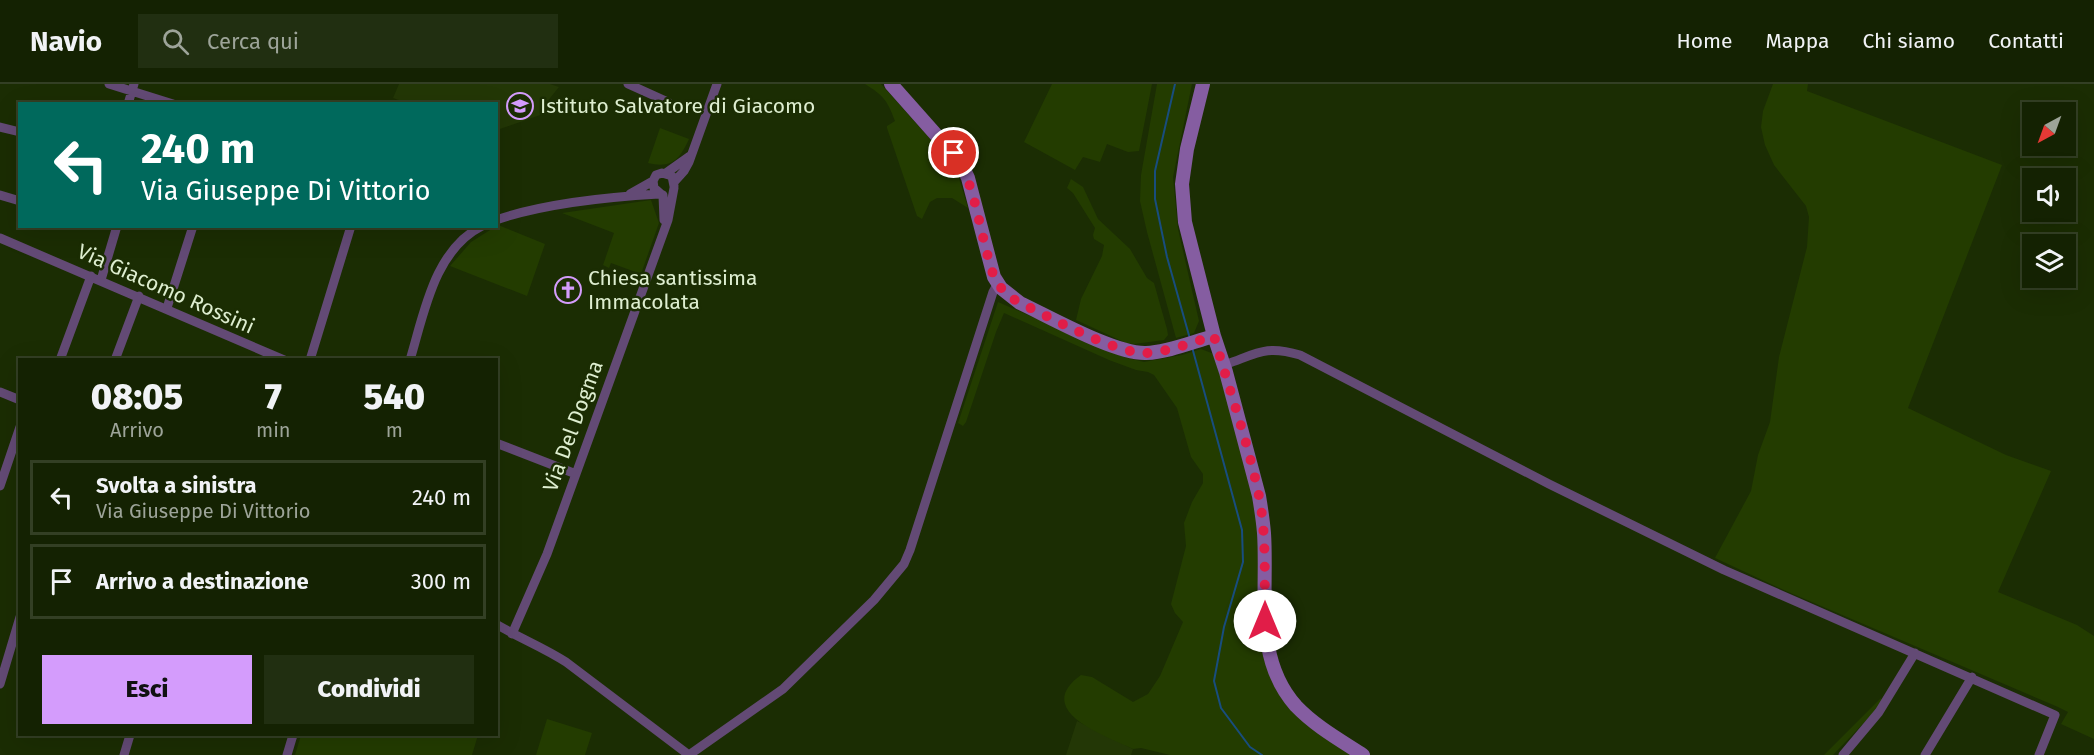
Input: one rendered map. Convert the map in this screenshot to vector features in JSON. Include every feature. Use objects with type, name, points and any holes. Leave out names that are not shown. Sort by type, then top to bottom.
[{"type":"street","points":[[109,84],[133,88],[154,101]]},
{"type":"street","points":[[628,84],[668,102]]},
{"type":"street","points":[[498,219],[529,210],[627,195],[669,194],[684,171],[717,84]]},
{"type":"street","points":[[891,84],[961,162],[968,178],[990,267],[998,283],[1009,296],[1125,350],[1146,353],[1214,336]]},
{"type":"street","points":[[1203,84],[1187,149],[1182,200],[1214,336],[1225,365],[1259,496],[1264,532],[1267,647],[1272,666],[1283,689],[1296,706],[1310,719],[1363,755]]},
{"type":"street","points":[[0,127],[18,132]]},
{"type":"street","points":[[627,195],[653,181],[659,174],[666,173],[690,156]]},
{"type":"street","points":[[666,173],[672,176],[674,185]]},
{"type":"street","points":[[653,181],[654,188],[661,194],[663,228]]},
{"type":"street","name":"Via Del Dogma","points":[[512,634],[547,555],[672,205],[674,185]]},
{"type":"street","points":[[0,195],[18,200]]},
{"type":"street","points":[[101,280],[116,228]]},
{"type":"street","points":[[167,308],[192,228]]},
{"type":"street","points":[[311,358],[350,228]]},
{"type":"street","points":[[411,358],[430,295],[439,274],[454,250],[479,228]]},
{"type":"street","name":"Via Giacomo Rossini","points":[[0,238],[167,308],[261,356]]},
{"type":"street","points":[[61,358],[91,276]]},
{"type":"street","points":[[498,625],[525,642],[548,650],[566,662],[689,755],[783,689],[874,600],[904,564],[993,292],[998,283]]},
{"type":"street","points":[[116,358],[139,296]]},
{"type":"street","points":[[1225,365],[1269,349],[1284,350],[1299,355],[1606,513],[1782,596],[2055,715],[2039,755]]},
{"type":"street","points":[[0,392],[18,399]]},
{"type":"street","points":[[0,486],[3,468],[18,432]]},
{"type":"street","points":[[498,444],[576,474]]},
{"type":"street","points":[[0,684],[18,624]]},
{"type":"street","points":[[1843,755],[1879,712],[1915,653]]},
{"type":"street","points":[[1925,755],[1972,677]]},
{"type":"street","points":[[124,755],[130,736]]},
{"type":"street","points":[[287,755],[293,736]]},
{"type":"shaded area","name":"Istituto Salvatore di Giacomo","points":[[399,84],[550,84],[559,87],[542,108],[543,114],[498,130],[498,102],[404,102],[393,98]]},
{"type":"shaded area","points":[[865,84],[881,84],[947,158],[958,175],[968,208],[952,198],[937,198],[930,202],[922,219],[917,216],[887,128],[895,121],[884,99]]},
{"type":"shaded area","points":[[1052,84],[1152,84],[1139,151],[1128,152],[1107,144],[1100,162],[1083,157],[1075,170],[1024,142]]},
{"type":"shaded area","points":[[1157,84],[1192,84],[1173,177],[1178,229],[1199,321],[1194,333],[1176,338],[1140,201],[1141,175]]},
{"type":"shaded area","points":[[1773,84],[1808,84],[1807,91],[2002,165],[1908,408],[2006,455],[2051,471],[1998,592],[2077,625],[2094,636],[2094,739],[2061,724],[2068,712],[2058,707],[1786,591],[1715,558],[1751,491],[1758,455],[1770,422],[1779,357],[1807,247],[1809,217],[1806,206],[1774,165],[1765,145],[1761,127],[1763,111]]},
{"type":"shaded area","points":[[660,128],[689,139],[674,161],[656,165],[648,163]]},
{"type":"shaded area","points":[[1071,179],[1083,187],[1098,219],[1130,249],[1147,278],[1154,283],[1167,329],[1168,335],[1164,340],[1126,343],[1076,320],[1081,299],[1102,256],[1104,245],[1094,239],[1095,228],[1073,193],[1067,188]]},
{"type":"shaded area","points":[[651,200],[659,223],[641,274],[611,263],[609,268],[603,265],[614,233],[562,213]]},
{"type":"shaded area","points":[[498,225],[545,244],[527,296],[450,266],[471,242],[493,228],[498,228]]},
{"type":"shaded area","points":[[998,302],[1124,357],[1144,362],[1201,349],[1214,354],[1254,498],[1259,550],[1259,639],[1264,659],[1277,690],[1352,755],[1170,755],[1141,748],[1133,749],[1091,729],[1068,711],[1064,700],[1068,688],[1081,675],[1092,677],[1133,702],[1148,694],[1160,676],[1183,622],[1171,604],[1186,546],[1184,523],[1203,483],[1203,474],[1191,457],[1177,408],[1154,375],[1109,360],[1004,313],[966,422],[963,426],[958,423]]},
{"type":"shaded area","points":[[1881,698],[1877,709],[1833,755],[1824,755]]},
{"type":"shaded area","points":[[547,719],[592,733],[585,755],[536,755]]},
{"type":"shaded area","points":[[1077,721],[1133,749],[1131,755],[1066,755]]},
{"type":"shaded area","points":[[301,736],[478,736],[472,755],[295,755]]},
{"type":"waterway","points":[[1175,84],[1155,171],[1155,199],[1167,257],[1190,339]]},
{"type":"waterway","points":[[1192,347],[1242,530],[1243,562],[1224,627],[1214,681],[1221,708],[1250,747],[1262,755]]},
{"type":"place","name":"Istituto Salvatore di Giacomo","points":[[520,106]]},
{"type":"place","name":"Chiesa santissima Immacolata","points":[[568,290]]},
{"type":"route","points":[[954,153],[968,178],[990,267],[1001,288],[1009,296],[1114,346],[1134,352],[1161,351],[1214,336],[1222,366],[1226,372],[1259,496],[1264,532],[1265,621]]}]
